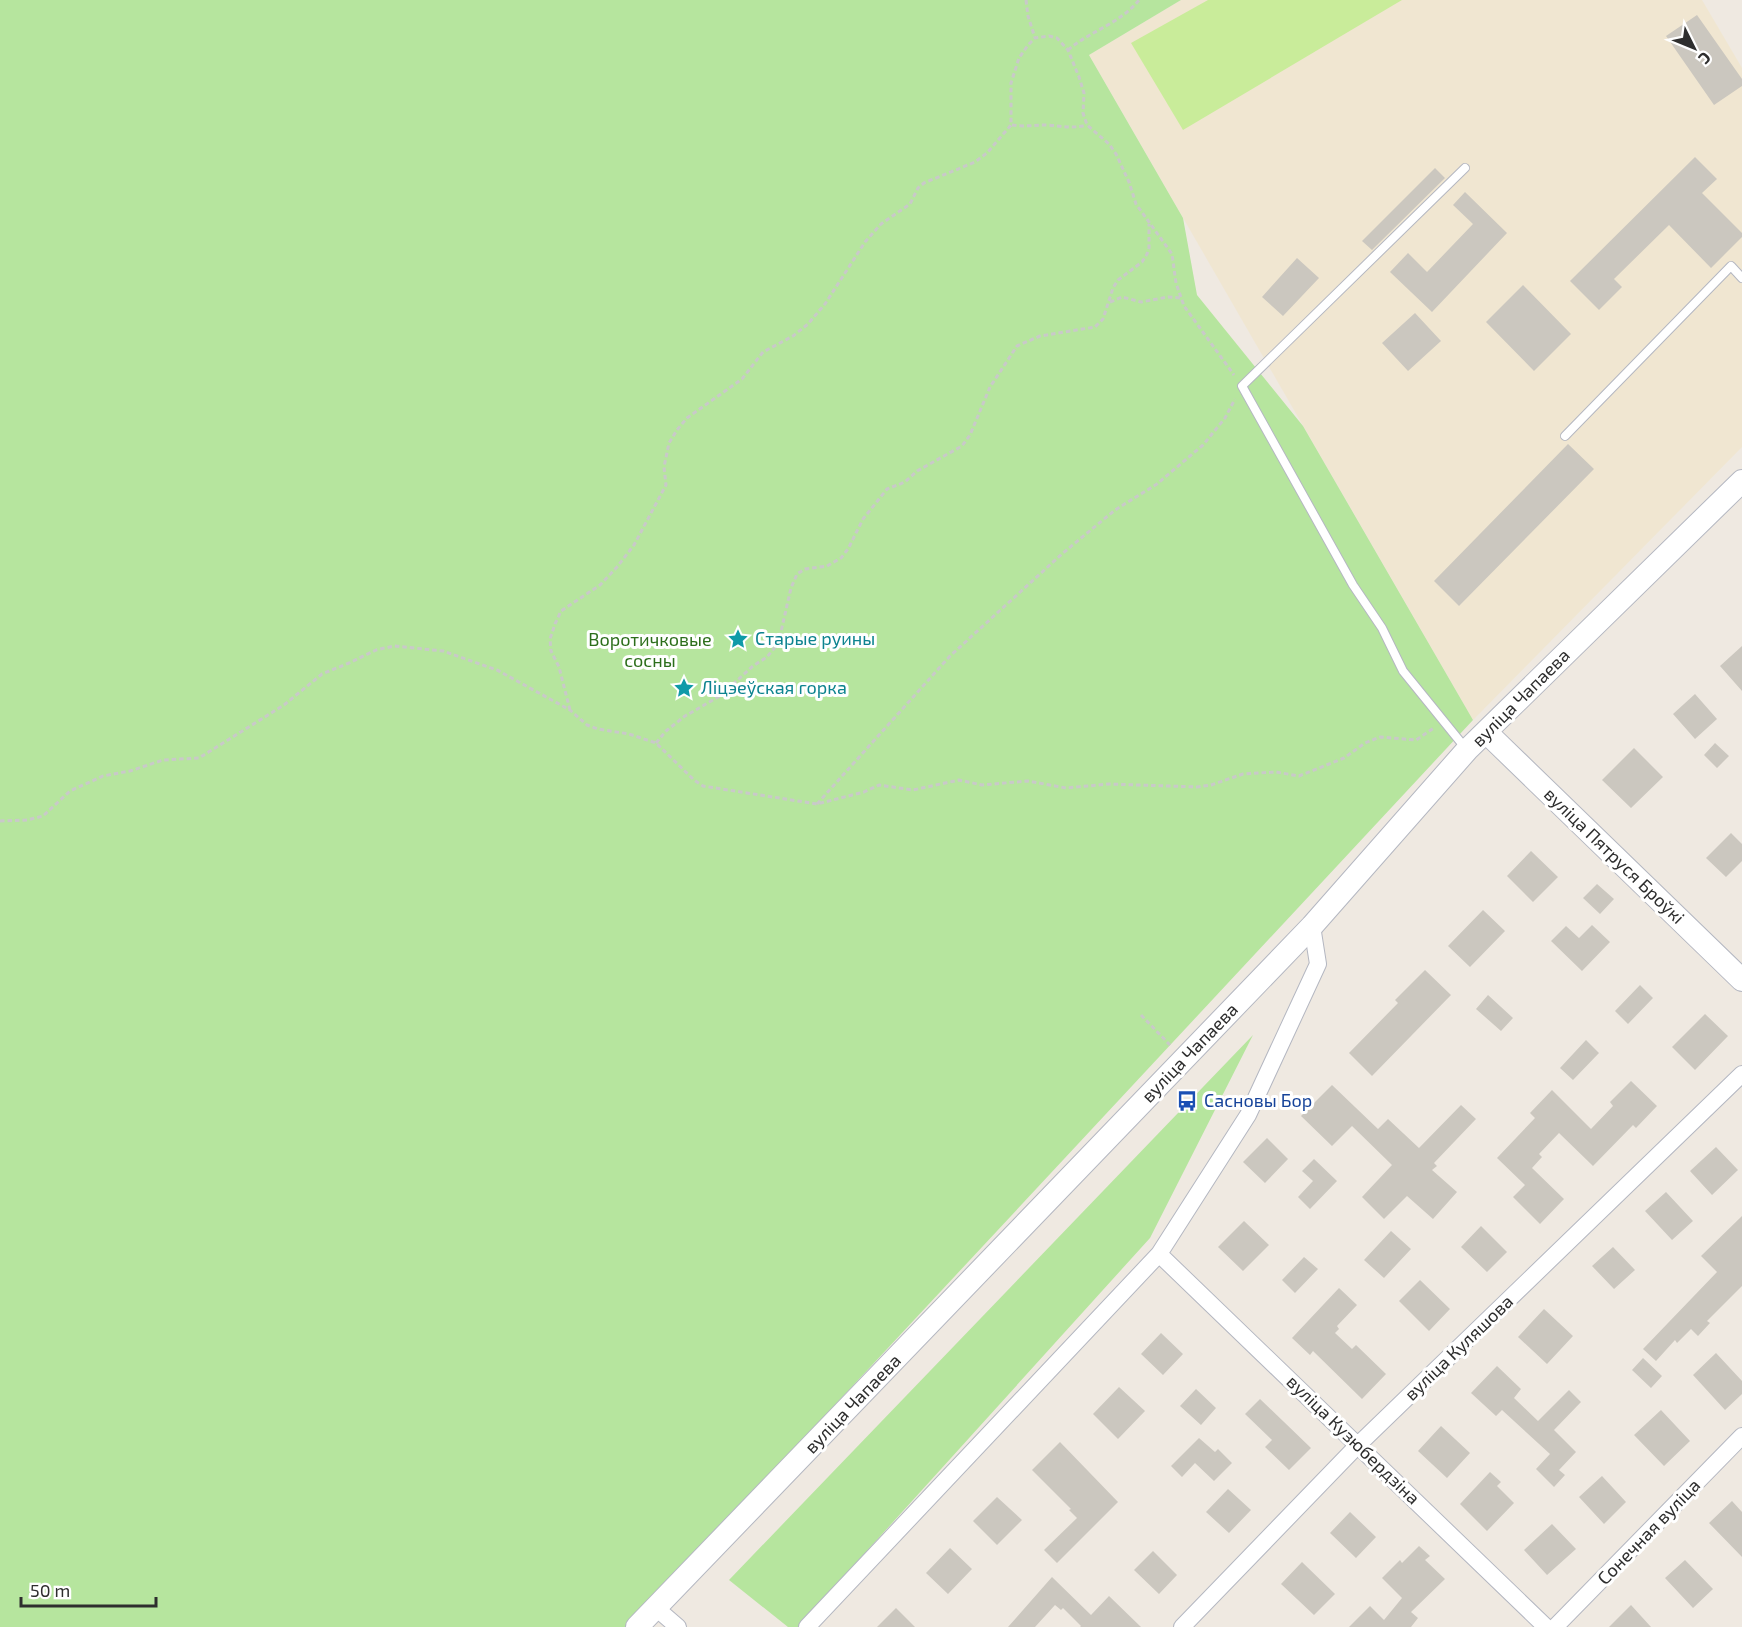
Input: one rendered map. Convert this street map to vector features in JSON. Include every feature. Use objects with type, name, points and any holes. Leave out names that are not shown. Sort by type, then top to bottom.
[{"type":"main road","name":"вуліца Чапаева","points":[[637,1627],[1312,926],[1467,750],[1742,481]]},
{"type":"main road","name":"вуліца Пятруся Броўкі","points":[[1486,732],[1742,980]]},
{"type":"street","points":[[807,1627],[1159,1254],[1248,1115],[1318,964],[1312,926]]},
{"type":"street","name":"вуліца Куляшова","points":[[1182,1627],[1358,1445],[1742,1074]]},
{"type":"street","name":"вуліца Кузюбердзіна","points":[[1159,1254],[1546,1627]]},
{"type":"street","name":"Сонечная вуліца","points":[[1555,1627],[1742,1436]]},
{"type":"street","points":[[656,1608],[678,1627]]},
{"type":"lane","points":[[1465,168],[1242,386],[1353,585],[1382,628],[1403,670],[1467,750]]},
{"type":"lane","points":[[1565,436],[1731,266],[1742,278]]},
{"type":"path","points":[[1026,0],[1035,38]]},
{"type":"path","points":[[1068,50],[1077,41],[1130,11],[1139,0]]},
{"type":"path","points":[[570,710],[559,667],[551,651],[550,639],[555,624],[561,611],[600,585],[634,545],[666,485],[664,467],[669,443],[677,430],[687,418],[742,379],[763,352],[793,336],[808,324],[825,304],[865,242],[881,224],[910,204],[918,188],[924,183],[975,162],[987,153],[1011,125],[1013,74],[1019,58],[1035,38],[1049,36],[1057,38],[1068,50],[1084,93],[1083,113],[1087,125],[1116,154],[1136,204],[1172,254],[1176,283],[1184,306],[1242,386],[1225,418],[1203,444],[1157,484],[1115,510],[950,656],[817,804]]},
{"type":"path","points":[[1011,125],[1026,127],[1046,125],[1075,129],[1087,125]]},
{"type":"path","points":[[656,743],[666,731],[685,716],[720,696],[753,666],[767,657],[776,646],[780,636],[791,588],[798,574],[805,569],[827,566],[841,558],[863,519],[887,489],[905,482],[917,471],[962,446],[970,435],[990,387],[1017,346],[1040,336],[1095,327],[1103,319],[1118,280],[1142,262],[1147,254],[1149,223]]},
{"type":"path","points":[[1109,303],[1122,297],[1141,302],[1168,297],[1181,298]]},
{"type":"path","points":[[0,821],[27,820],[43,816],[70,791],[103,776],[130,771],[163,760],[199,759],[284,705],[322,674],[376,650],[394,645],[443,651],[481,663],[516,679],[570,710],[586,725],[629,734],[656,743],[693,780],[703,786],[817,804],[864,792],[879,785],[914,790],[959,780],[982,785],[1028,781],[1066,788],[1109,783],[1197,787],[1211,785],[1242,774],[1275,772],[1299,776],[1344,758],[1365,743],[1380,737],[1416,740],[1443,721]]},
{"type":"path","points":[[1141,1015],[1184,1060]]},
{"type":"shaded area","points":[[1181,0],[1702,0],[1742,68],[1742,447],[1473,720],[1089,55]]},
{"type":"green space","name":"Воротичковые сосны","points":[[0,0],[1181,0],[1089,55],[1183,218],[1197,295],[1303,426],[1473,720],[628,1627],[0,1627]]},
{"type":"green space","points":[[1208,0],[1402,0],[1183,130],[1131,43]]},
{"type":"green space","points":[[1253,1035],[1150,1238],[798,1627],[788,1627],[729,1580]]},
{"type":"building","points":[[1697,15],[1742,79],[1742,86],[1714,105],[1666,36]]},
{"type":"building","points":[[1695,157],[1717,179],[1702,193],[1742,233],[1742,237],[1711,268],[1669,225],[1614,279],[1622,287],[1599,310],[1570,281]]},
{"type":"building","points":[[1435,168],[1445,178],[1372,250],[1362,241]]},
{"type":"building","points":[[1465,192],[1507,233],[1432,312],[1390,272],[1408,253],[1427,272],[1473,224],[1453,205]]},
{"type":"building","points":[[1297,258],[1319,278],[1283,316],[1262,297]]},
{"type":"building","points":[[1523,285],[1571,334],[1534,371],[1486,322]]},
{"type":"building","points":[[1415,313],[1441,341],[1408,371],[1382,343]]},
{"type":"building","points":[[1568,444],[1594,469],[1459,606],[1434,581]]},
{"type":"building","points":[[1742,646],[1742,691],[1720,666]]},
{"type":"building","points":[[1695,694],[1717,719],[1695,739],[1673,714]]},
{"type":"building","points":[[1715,743],[1729,756],[1717,768],[1704,755]]},
{"type":"building","points":[[1634,748],[1663,777],[1631,808],[1602,780]]},
{"type":"building","points":[[1731,833],[1742,844],[1742,861],[1726,877],[1706,858]]},
{"type":"building","points":[[1531,851],[1558,877],[1533,902],[1507,876]]},
{"type":"building","points":[[1597,884],[1614,899],[1600,914],[1583,898]]},
{"type":"building","points":[[1483,910],[1505,931],[1470,967],[1448,946]]},
{"type":"building","points":[[1592,925],[1610,942],[1582,971],[1551,941],[1566,926],[1579,938]]},
{"type":"building","points":[[1425,970],[1451,995],[1372,1076],[1349,1053],[1398,1003],[1395,1000]]},
{"type":"building","points":[[1640,985],[1653,998],[1628,1024],[1615,1011]]},
{"type":"building","points":[[1488,995],[1513,1018],[1501,1031],[1476,1009]]},
{"type":"building","points":[[1705,1014],[1728,1036],[1695,1070],[1672,1047]]},
{"type":"building","points":[[1586,1040],[1599,1053],[1573,1080],[1560,1068]]},
{"type":"building","points":[[1631,1081],[1657,1106],[1636,1128],[1633,1125],[1593,1166],[1559,1133],[1539,1154],[1542,1157],[1532,1168],[1564,1199],[1540,1224],[1513,1197],[1525,1185],[1497,1158],[1535,1118],[1530,1113],[1552,1090],[1591,1129],[1613,1106],[1610,1102]]},
{"type":"building","points":[[1332,1085],[1378,1129],[1388,1119],[1419,1148],[1461,1105],[1476,1119],[1434,1163],[1437,1166],[1432,1170],[1457,1192],[1433,1219],[1407,1196],[1384,1219],[1362,1197],[1392,1165],[1352,1126],[1332,1146],[1301,1116]]},
{"type":"building","points":[[1267,1138],[1288,1159],[1265,1183],[1243,1162]]},
{"type":"building","points":[[1716,1147],[1738,1170],[1712,1195],[1690,1171]]},
{"type":"building","points":[[1314,1159],[1337,1181],[1310,1209],[1298,1197],[1313,1181],[1302,1171]]},
{"type":"building","points":[[1666,1192],[1693,1221],[1672,1240],[1645,1211]]},
{"type":"building","points":[[1742,1216],[1742,1286],[1707,1321],[1710,1323],[1698,1336],[1691,1329],[1677,1343],[1675,1340],[1656,1361],[1643,1349],[1717,1272],[1701,1256]]},
{"type":"building","points":[[1244,1221],[1269,1245],[1243,1271],[1218,1247]]},
{"type":"building","points":[[1481,1226],[1507,1252],[1487,1272],[1461,1247]]},
{"type":"building","points":[[1391,1231],[1411,1249],[1384,1278],[1364,1260]]},
{"type":"building","points":[[1613,1247],[1635,1270],[1614,1289],[1592,1266]]},
{"type":"building","points":[[1304,1257],[1318,1269],[1295,1293],[1282,1280]]},
{"type":"building","points":[[1420,1280],[1450,1309],[1429,1331],[1399,1301]]},
{"type":"building","points":[[1339,1288],[1357,1305],[1337,1326],[1339,1329],[1335,1333],[1352,1349],[1356,1345],[1386,1374],[1362,1399],[1313,1351],[1310,1355],[1292,1338]]},
{"type":"building","points":[[1544,1309],[1573,1336],[1547,1364],[1518,1337]]},
{"type":"building","points":[[1161,1333],[1183,1354],[1163,1375],[1141,1354]]},
{"type":"building","points":[[1716,1353],[1742,1381],[1742,1394],[1725,1410],[1693,1375]]},
{"type":"building","points":[[1643,1358],[1662,1376],[1651,1388],[1632,1370]]},
{"type":"building","points":[[1497,1366],[1521,1389],[1514,1398],[1538,1421],[1569,1390],[1581,1402],[1554,1430],[1576,1452],[1559,1470],[1565,1475],[1554,1487],[1536,1469],[1550,1454],[1502,1410],[1496,1416],[1471,1393]]},
{"type":"building","points":[[1119,1387],[1145,1411],[1118,1439],[1093,1414]]},
{"type":"building","points":[[1196,1389],[1216,1408],[1201,1425],[1180,1406]]},
{"type":"building","points":[[1260,1399],[1311,1448],[1289,1470],[1265,1447],[1272,1440],[1245,1414]]},
{"type":"building","points":[[1661,1410],[1690,1441],[1664,1466],[1634,1435]]},
{"type":"building","points":[[1441,1426],[1470,1453],[1447,1478],[1418,1451]]},
{"type":"building","points":[[1199,1438],[1215,1452],[1218,1449],[1232,1463],[1214,1481],[1195,1463],[1182,1477],[1171,1466]]},
{"type":"building","points":[[1060,1442],[1118,1502],[1057,1563],[1044,1550],[1077,1518],[1032,1470]]},
{"type":"building","points":[[1490,1472],[1501,1482],[1497,1486],[1514,1503],[1487,1531],[1460,1504]]},
{"type":"building","points":[[1602,1476],[1626,1502],[1604,1524],[1579,1497]]},
{"type":"building","points":[[1228,1489],[1251,1510],[1229,1533],[1206,1512]]},
{"type":"building","points":[[997,1497],[1022,1520],[997,1545],[973,1521]]},
{"type":"building","points":[[1732,1501],[1742,1512],[1742,1557],[1709,1523]]},
{"type":"building","points":[[1350,1512],[1376,1537],[1356,1558],[1330,1533]]},
{"type":"building","points":[[1552,1524],[1576,1549],[1547,1575],[1524,1550]]},
{"type":"building","points":[[1419,1546],[1430,1556],[1425,1560],[1445,1579],[1411,1612],[1418,1618],[1411,1627],[1349,1627],[1370,1606],[1384,1620],[1402,1598],[1382,1578],[1400,1560],[1402,1563]]},
{"type":"building","points":[[950,1548],[972,1569],[948,1594],[926,1573]]},
{"type":"building","points":[[1153,1551],[1177,1575],[1159,1594],[1134,1570]]},
{"type":"building","points":[[1685,1560],[1713,1589],[1693,1608],[1665,1578]]},
{"type":"building","points":[[1302,1562],[1335,1594],[1314,1615],[1281,1584]]},
{"type":"building","points":[[1052,1577],[1091,1615],[1109,1596],[1141,1627],[1080,1627],[1063,1608],[1061,1610],[1055,1605],[1035,1627],[1008,1627]]},
{"type":"building","points":[[1631,1605],[1651,1627],[1609,1627]]},
{"type":"building","points":[[896,1608],[915,1627],[877,1627]]},
{"type":"place","name":"Старые руины","points":[[738,639]]},
{"type":"place","name":"Ліцэеўская горка","points":[[684,688]]},
{"type":"place","name":"Сасновы Бор","points":[[1187,1101]]}]
